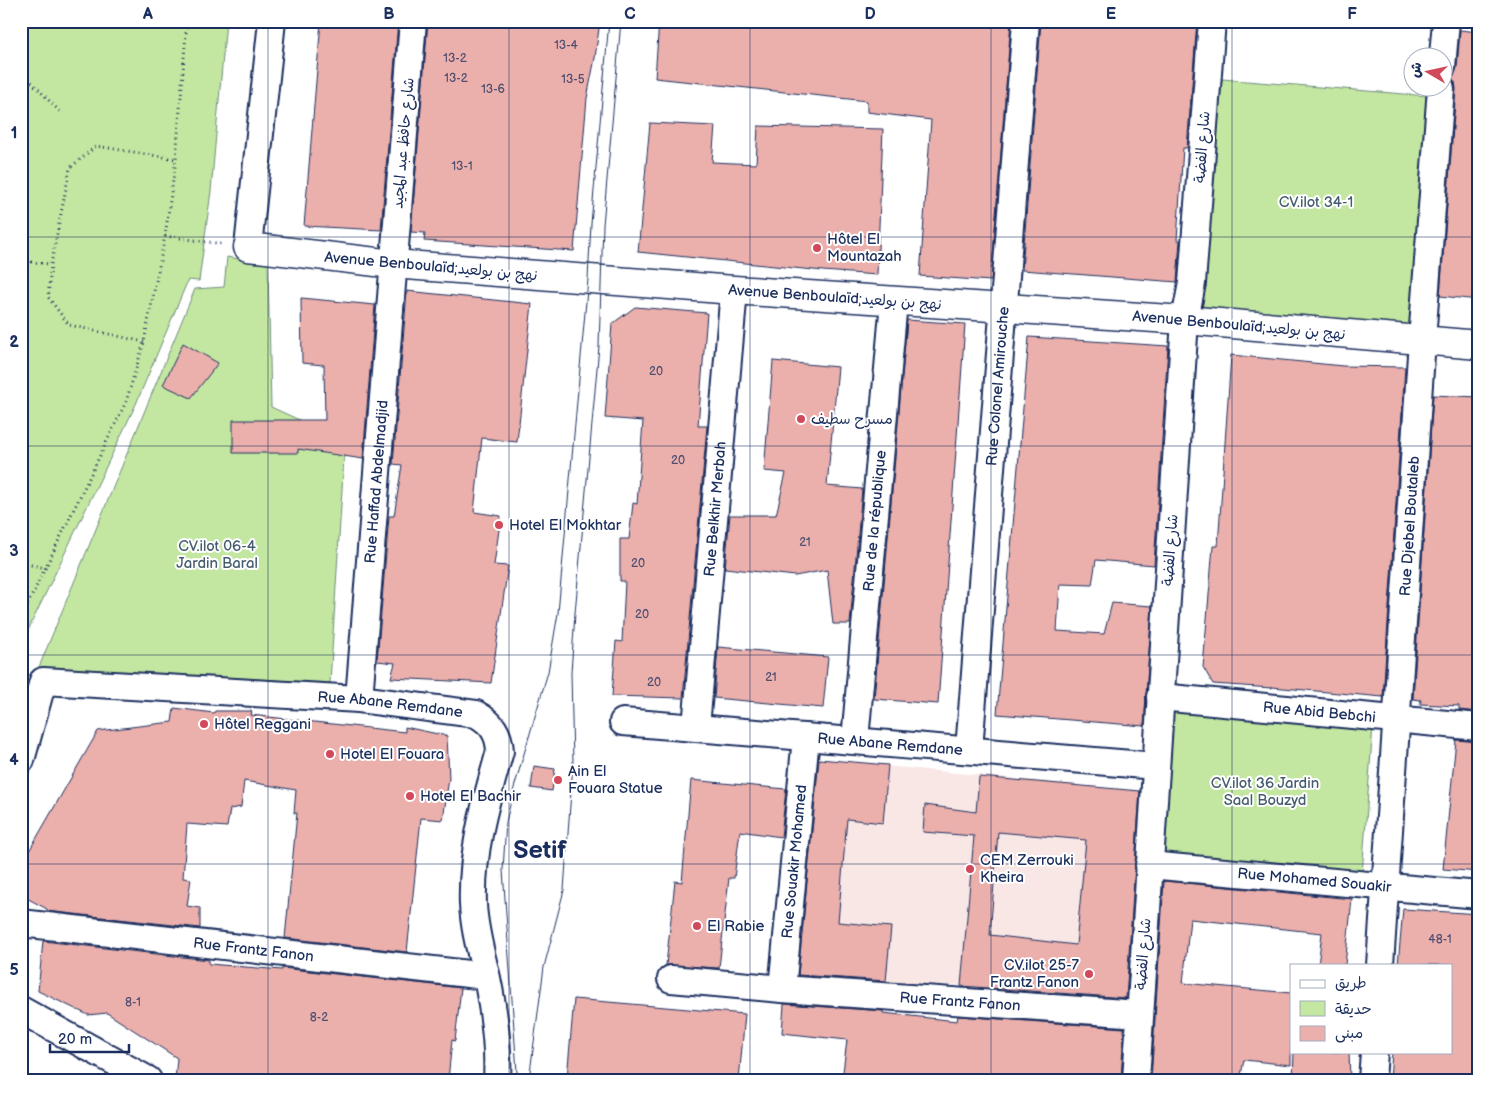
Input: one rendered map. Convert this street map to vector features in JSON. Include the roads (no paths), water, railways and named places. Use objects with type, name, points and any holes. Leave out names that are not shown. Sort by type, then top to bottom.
[{"type":"street","points":[[248,247],[272,21]]},
{"type":"street","name":"شارع حافظ عبد المجيد","points":[[393,264],[413,21]]},
{"type":"street","name":"Rue Colonel Amirouche","points":[[969,750],[1026,21]]},
{"type":"street","name":"شارع الفضة","points":[[1136,1080],[1186,320],[1192,283],[1212,21]]},
{"type":"street","points":[[1444,48],[1446,21]]},
{"type":"street","name":"Rue Djebel Boutaleb","points":[[1380,964],[1440,98]]},
{"type":"street","name":"Avenue Benboulaïd;نهج بن بولعيد","points":[[248,247],[393,264],[734,290],[1186,320],[1479,345]]},
{"type":"street","name":"Rue Haffad Abdelmadjid","points":[[359,699],[393,264]]},
{"type":"street","name":"Rue Belkhir Merbah","points":[[696,728],[734,290]]},
{"type":"street","name":"Rue de la république","points":[[855,740],[894,300]]},
{"type":"street","name":"Rue Abane Remdane","points":[[21,760],[43,681],[359,699],[476,714],[486,720],[494,728],[499,739],[500,751],[478,834],[473,881],[476,928],[494,1013],[497,1042],[497,1080]]},
{"type":"street","name":"Rue Abid Bebchi","points":[[1160,697],[1479,727]]},
{"type":"street","name":"Rue Abane Remdane","points":[[623,722],[1156,766]]},
{"type":"street","name":"Rue Souakir Mohamed","points":[[782,989],[806,736]]},
{"type":"street","name":"Rue Mohamed Souakir","points":[[1149,865],[1479,895]]},
{"type":"street","name":"Rue Frantz Fanon","points":[[21,923],[486,976]]},
{"type":"street","name":"Rue Frantz Fanon","points":[[671,979],[782,989],[1139,1014]]},
{"type":"street","points":[[21,1010],[148,1080]]},
{"type":"street","points":[[1372,1080],[1374,1054]]},
{"type":"tram line","points":[[517,1080],[503,870],[506,822],[548,672],[558,613],[609,21]]},
{"type":"tram line","points":[[529,1080],[544,967],[564,890],[573,763],[571,673],[599,346],[603,225],[621,21]]},
{"type":"place","name":"Hôtel El Mountazah","points":[[817,248]]},
{"type":"place","name":"مسرح سطيف","points":[[801,419]]},
{"type":"place","name":"Hotel El Mokhtar","points":[[499,525]]},
{"type":"place","name":"Hôtel Reggani","points":[[204,724]]},
{"type":"place","name":"Hotel El Fouara","points":[[330,754]]},
{"type":"place","name":"Ain El Fouara Statue","points":[[558,780]]},
{"type":"place","name":"Hotel El Bachir","points":[[410,796]]},
{"type":"place","name":"CEM Zerrouki Kheira","points":[[970,869]]},
{"type":"place","name":"El Rabie","points":[[697,926]]},
{"type":"place","name":"CV.ilot 25-7 Frantz Fanon","points":[[1089,974]]},
{"type":"district","name":"Setif","points":[[540,849]]},
{"type":"park label","name":"CV.ilot 34-1","points":[[1316,202]]},
{"type":"park label","name":"CV.ilot 06-4 Jardin Baral","points":[[217,554]]},
{"type":"park label","name":"CV.ilot 36 Jardin Saal Bouzyd","points":[[1265,792]]}]
